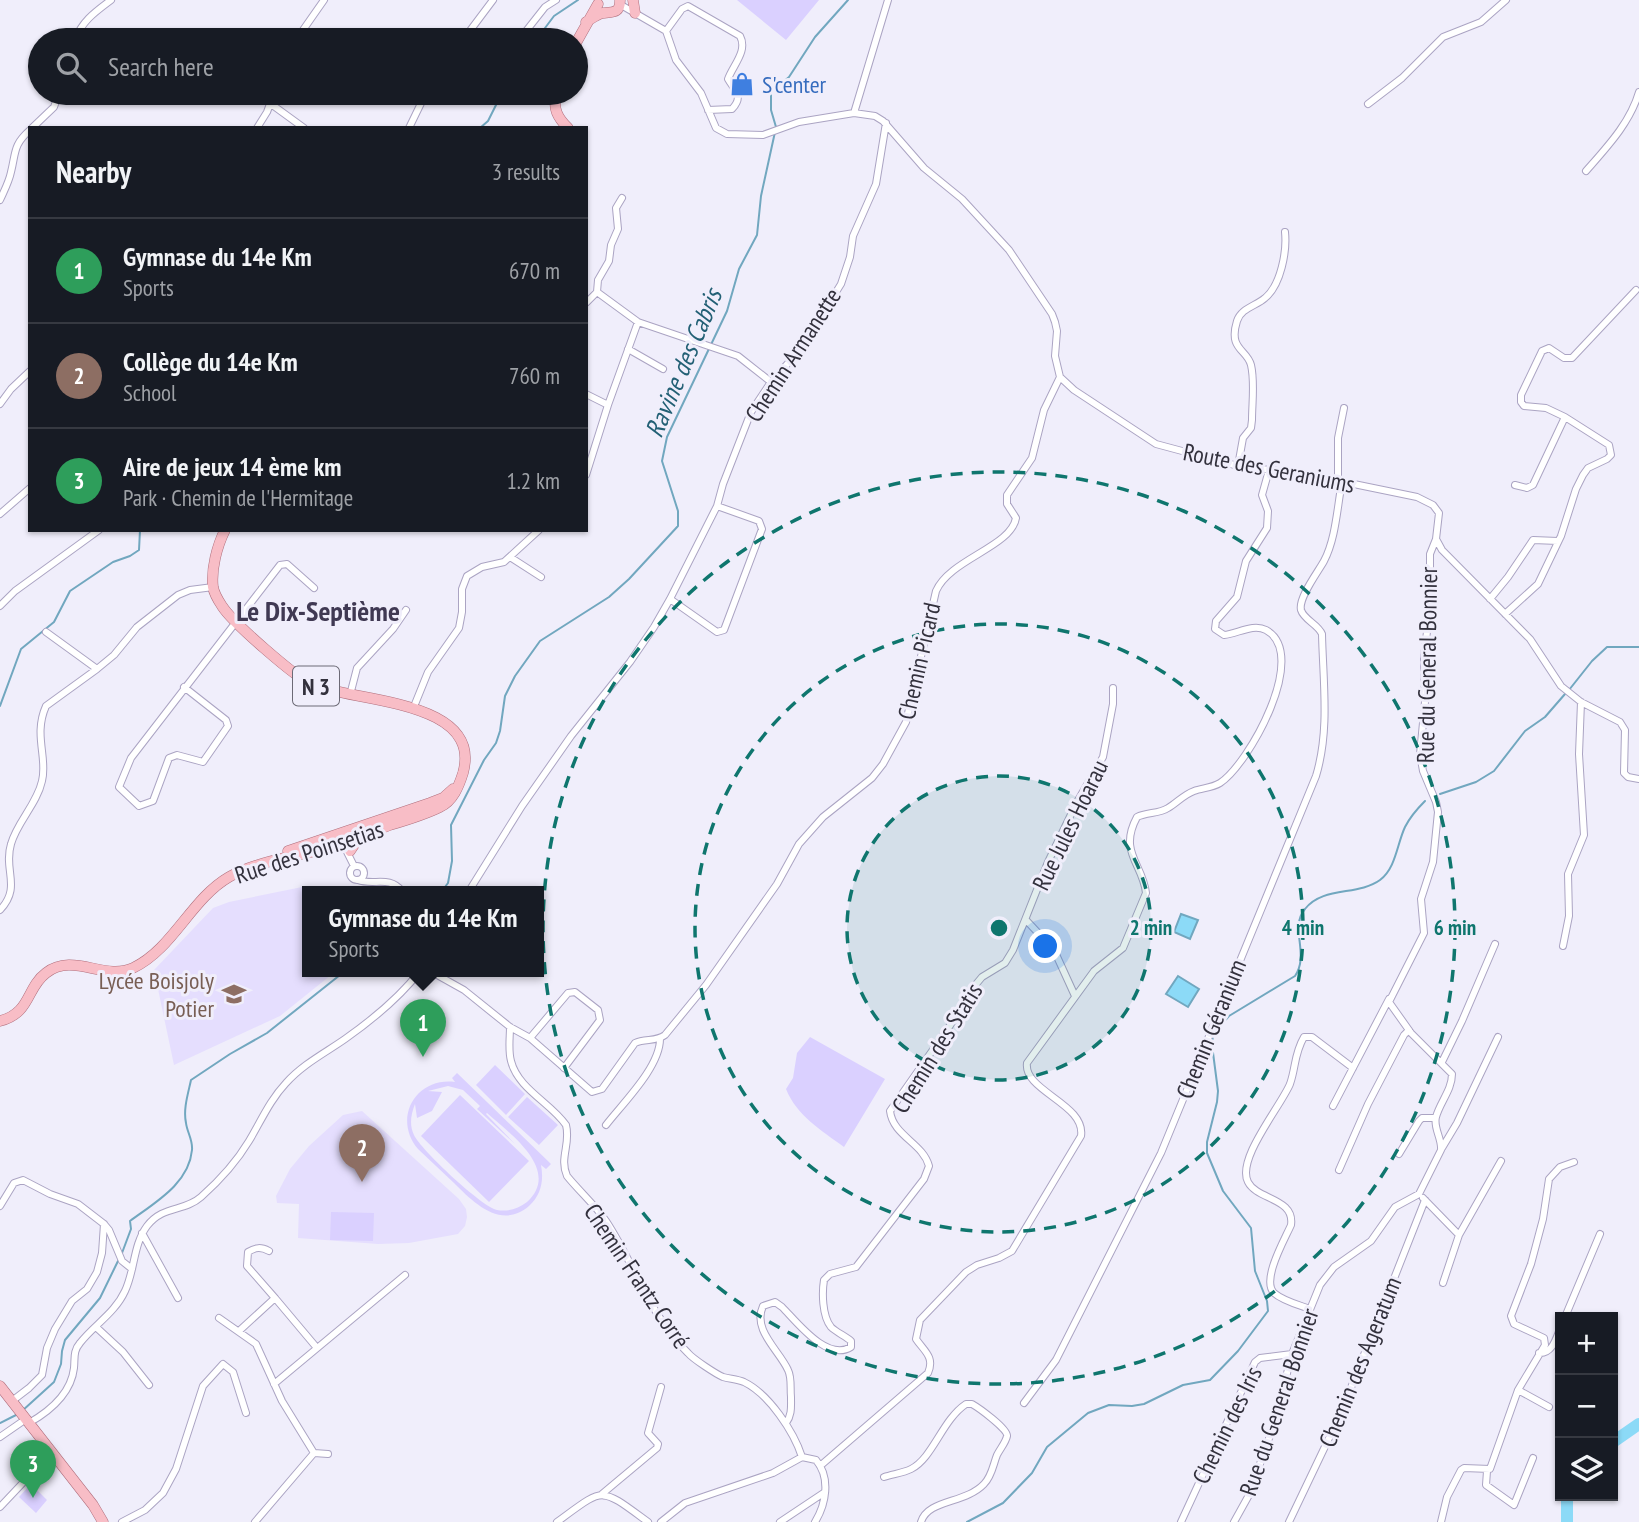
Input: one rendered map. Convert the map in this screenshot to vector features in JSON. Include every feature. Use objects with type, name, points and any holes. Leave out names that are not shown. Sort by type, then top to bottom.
[{"type":"main road","points":[[633,0],[635,13]]},
{"type":"main road","points":[[583,28],[600,6],[619,5]]},
{"type":"main road","points":[[554,105],[556,113],[566,126]]},
{"type":"main road","points":[[213,587],[216,553],[224,532]]},
{"type":"main road","name":"Rue des Poinsetias","points":[[138,965],[154,953],[213,889],[228,878],[293,856],[344,843],[372,828],[447,804],[459,784],[466,761],[459,736],[453,727],[438,716],[321,688],[302,680],[223,608],[213,587]]},
{"type":"main road","points":[[344,843],[356,842],[372,828]]},
{"type":"main road","name":"Rue des Poinsetias","points":[[138,965],[219,877],[230,871],[344,843]]},
{"type":"main road","points":[[0,1021],[14,1015],[28,1002],[38,981],[47,972],[60,966],[77,965],[109,972],[138,965]]},
{"type":"main road","points":[[0,1386],[100,1514],[103,1522]]},
{"type":"street","points":[[80,28],[111,0]]},
{"type":"street","points":[[304,28],[324,0]]},
{"type":"street","points":[[472,28],[493,0]]},
{"type":"street","points":[[528,28],[545,7],[556,0]]},
{"type":"street","points":[[854,113],[888,0]]},
{"type":"street","points":[[1368,104],[1402,78],[1444,37],[1480,22],[1506,0]]},
{"type":"street","points":[[619,5],[666,32],[676,60],[701,93],[716,128],[727,134],[755,135],[775,132],[799,122],[854,113],[875,116],[886,122],[925,168],[962,200],[1023,269],[1055,322],[1055,356],[1060,377]]},
{"type":"street","points":[[666,32],[681,9],[688,6],[743,40],[743,50],[728,79],[737,92],[738,103],[732,109],[708,110]]},
{"type":"street","points":[[1586,171],[1612,141],[1634,108],[1639,92]]},
{"type":"street","points":[[34,126],[55,105]]},
{"type":"street","points":[[258,126],[270,105]]},
{"type":"street","points":[[272,105],[301,126]]},
{"type":"street","points":[[410,126],[420,105]]},
{"type":"street","name":"Chemin Armanette","points":[[472,886],[522,806],[572,736],[631,662],[654,627],[717,506],[751,412],[771,382],[800,351],[841,284],[850,257],[853,236],[876,184],[886,122]]},
{"type":"street","points":[[1,196],[12,170],[15,149],[20,138],[28,131]]},
{"type":"street","points":[[588,301],[597,292],[598,281],[609,261],[611,245],[618,229],[616,211],[622,198]]},
{"type":"street","points":[[1238,466],[1243,438],[1252,425],[1252,407],[1251,366],[1236,345],[1236,324],[1242,313],[1264,299],[1272,290],[1285,255],[1285,232]]},
{"type":"street","points":[[1505,614],[1538,584],[1583,475],[1588,468],[1611,455],[1609,445],[1565,417],[1546,408],[1524,406],[1521,395],[1542,351],[1549,348],[1564,358],[1572,358],[1636,290]]},
{"type":"street","points":[[597,292],[638,322],[738,356],[771,382]]},
{"type":"street","points":[[588,469],[638,322]]},
{"type":"street","points":[[628,349],[663,369]]},
{"type":"street","points":[[0,404],[28,373]]},
{"type":"street","name":"Route des Geraniums","points":[[1060,377],[1074,390],[1156,443],[1238,466],[1340,481],[1417,497],[1433,505],[1439,513],[1437,539]]},
{"type":"street","name":"Chemin Picard","points":[[606,1125],[647,1072],[659,1048],[660,1039],[706,985],[777,884],[799,844],[823,817],[872,778],[902,732],[936,591],[946,575],[986,549],[1014,524],[1015,515],[1007,504],[1007,495],[1032,458],[1044,410],[1060,377]]},
{"type":"street","points":[[588,395],[608,405]]},
{"type":"street","points":[[1340,481],[1338,438],[1344,408]]},
{"type":"street","points":[[1515,485],[1527,488],[1533,485],[1565,417]]},
{"type":"street","points":[[820,1466],[928,1373],[931,1365],[929,1355],[916,1339],[920,1320],[966,1272],[1012,1251],[1081,1136],[1079,1121],[1054,1095],[1031,1078],[1026,1067],[1094,971],[1123,948],[1145,896],[1144,885],[1131,850],[1131,833],[1137,817],[1150,811],[1166,810],[1193,791],[1221,782],[1252,744],[1279,686],[1282,653],[1271,634],[1262,628],[1256,628],[1224,635],[1216,631],[1215,626],[1220,615],[1237,597],[1248,555],[1267,528],[1268,511],[1262,495],[1269,470]]},
{"type":"street","name":"Chemin Géranium","points":[[1024,1403],[1056,1360],[1161,1153],[1316,776],[1322,757],[1324,727],[1322,634],[1317,625],[1304,614],[1301,606],[1306,591],[1328,553],[1340,481]]},
{"type":"street","points":[[0,514],[28,490]]},
{"type":"street","points":[[670,599],[716,632],[724,630],[762,528],[759,521],[717,506]]},
{"type":"street","points":[[0,606],[15,591],[96,532]]},
{"type":"street","points":[[413,709],[428,672],[459,628],[462,589],[467,576],[473,571],[499,564],[538,532]]},
{"type":"street","points":[[1437,539],[1442,550],[1541,652],[1561,686],[1570,695],[1623,726],[1625,773],[1628,777],[1639,779]]},
{"type":"street","name":"Rue du General Bonnier","points":[[1333,1106],[1424,933],[1422,889],[1432,867],[1438,812],[1423,771],[1420,754],[1430,605],[1430,554],[1437,539]]},
{"type":"street","points":[[1490,598],[1533,540],[1558,541]]},
{"type":"street","points":[[510,557],[541,577]]},
{"type":"street","points":[[184,687],[226,720],[228,726],[203,761],[197,762],[177,755],[169,758],[153,801],[139,806],[119,787],[131,758],[184,687],[280,565],[288,564],[314,587]]},
{"type":"street","points":[[0,910],[12,892],[9,856],[11,841],[42,782],[39,739],[43,712],[50,701],[97,669],[137,627],[178,595],[190,590],[213,587]]},
{"type":"street","points":[[350,695],[358,668],[406,610]]},
{"type":"street","points":[[46,632],[97,669]]},
{"type":"street","name":"Rue Jules Hoarau","points":[[1027,920],[1048,862],[1076,802],[1103,757],[1113,704],[1112,688]]},
{"type":"street","points":[[1563,946],[1569,915],[1568,874],[1584,835],[1579,754],[1581,702]]},
{"type":"street","points":[[344,843],[353,865]]},
{"type":"street","points":[[353,865],[361,866],[364,873],[377,881]]},
{"type":"street","points":[[353,865],[349,871],[350,876],[358,880],[395,883],[398,886]]},
{"type":"street","points":[[358,880],[364,873]]},
{"type":"street","points":[[1027,920],[1054,950],[1075,996]]},
{"type":"street","name":"Chemin des Statis","points":[[786,1423],[791,1412],[790,1375],[766,1336],[760,1312],[763,1306],[775,1302],[822,1345],[836,1351],[851,1347],[851,1341],[827,1321],[824,1309],[824,1280],[830,1275],[856,1267],[924,1179],[929,1166],[923,1153],[893,1123],[890,1111],[972,989],[982,977],[1005,963],[1027,920]]},
{"type":"street","points":[[1442,1062],[1495,944]]},
{"type":"street","points":[[0,1437],[54,1406],[63,1395],[73,1373],[76,1348],[120,1301],[142,1233],[149,1224],[162,1212],[192,1203],[203,1196],[229,1168],[274,1097],[286,1083],[298,1071],[379,1013],[414,977]]},
{"type":"street","points":[[440,977],[474,997],[510,1027],[530,1038],[564,1068],[600,1020],[598,1010],[575,992],[568,993],[530,1038]]},
{"type":"street","points":[[1389,999],[1389,1005],[1409,1030],[1449,1069],[1452,1077],[1435,1118],[1441,1150]]},
{"type":"street","name":"Chemin Frantz Corré","points":[[510,1027],[509,1051],[516,1073],[566,1125],[568,1142],[563,1157],[567,1176],[604,1219],[678,1344],[690,1356],[718,1374],[746,1383],[757,1391],[786,1423],[802,1457]]},
{"type":"street","points":[[1339,1170],[1368,1104],[1409,1030]]},
{"type":"street","points":[[1310,1309],[1277,1295],[1270,1288],[1269,1276],[1292,1217],[1288,1210],[1275,1200],[1254,1189],[1245,1175],[1252,1151],[1285,1094],[1293,1072],[1295,1055],[1304,1038],[1312,1037],[1353,1068]]},
{"type":"street","name":"Rue du General Bonnier","points":[[1234,1522],[1248,1495],[1273,1427],[1292,1354],[1328,1272],[1371,1241],[1395,1207],[1419,1194],[1498,1037]]},
{"type":"street","name":"Chemin Picard","points":[[564,1068],[589,1090],[596,1092],[602,1089],[635,1043],[660,1039]]},
{"type":"street","points":[[1399,1154],[1422,1118],[1435,1118]]},
{"type":"street","points":[[1443,1283],[1459,1235],[1500,1161]]},
{"type":"street","points":[[1533,1458],[1514,1505],[1486,1485],[1487,1471],[1492,1465],[1518,1390],[1545,1345],[1545,1339],[1514,1324],[1511,1313],[1537,1241],[1549,1179],[1560,1167],[1574,1163]]},
{"type":"street","points":[[0,1206],[14,1183],[20,1180],[27,1180],[50,1194],[78,1204],[109,1230],[122,1261],[132,1269]]},
{"type":"street","points":[[1419,1194],[1459,1235]]},
{"type":"street","name":"Chemin des Ageratum","points":[[1289,1522],[1341,1413],[1425,1200]]},
{"type":"street","points":[[13,1403],[42,1375],[47,1348],[55,1329],[72,1301],[87,1289],[97,1272],[102,1253],[104,1224]]},
{"type":"street","points":[[142,1233],[178,1298]]},
{"type":"street","points":[[1567,1312],[1600,1234]]},
{"type":"street","points":[[269,1251],[262,1248],[248,1252],[247,1266],[317,1348]]},
{"type":"street","points":[[274,1384],[405,1275]]},
{"type":"street","points":[[239,1332],[275,1298]]},
{"type":"street","points":[[219,1318],[256,1344],[282,1401],[314,1453]]},
{"type":"street","points":[[96,1327],[123,1352],[149,1385]]},
{"type":"street","points":[[1539,1353],[1547,1353],[1555,1340]]},
{"type":"street","name":"Chemin des Iris","points":[[1181,1522],[1256,1360],[1292,1354]]},
{"type":"street","points":[[122,1522],[145,1510],[163,1493],[176,1469],[203,1386],[223,1364],[233,1372],[246,1413]]},
{"type":"street","points":[[557,1522],[593,1496],[602,1494],[657,1448],[658,1444],[648,1433],[661,1387]]},
{"type":"street","points":[[1518,1390],[1549,1407]]},
{"type":"street","points":[[884,1478],[919,1464],[948,1421],[966,1404],[972,1404],[1005,1428],[1007,1437],[990,1476],[983,1485],[963,1498],[932,1507],[921,1522]]},
{"type":"street","points":[[0,1507],[52,1452]]},
{"type":"street","points":[[314,1453],[328,1454]]},
{"type":"street","points":[[255,1522],[314,1453]]},
{"type":"street","points":[[661,1522],[685,1503],[773,1473],[802,1457],[816,1460],[820,1466],[825,1492],[822,1508],[815,1522]]},
{"type":"street","points":[[1441,1522],[1447,1497],[1461,1470],[1470,1468],[1487,1471]]},
{"type":"street","points":[[780,1522],[825,1492]]},
{"type":"street","points":[[602,1494],[618,1500],[648,1522]]},
{"type":"shaded area","points":[[737,0],[819,0],[786,40]]},
{"type":"shaded area","name":"Lycée Boisjoly Potier","points":[[302,887],[302,977],[329,977],[280,1016],[174,1065],[154,970],[213,908],[229,902]]},
{"type":"shaded area","points":[[810,1037],[885,1079],[844,1147],[803,1115],[786,1089],[793,1078],[797,1053]]},
{"type":"shaded area","points":[[495,1065],[525,1094],[506,1115],[476,1085]]},
{"type":"shaded area","points":[[457,1073],[551,1164],[546,1169],[541,1165],[542,1182],[539,1192],[533,1202],[519,1213],[498,1215],[479,1205],[418,1149],[411,1137],[407,1125],[412,1102],[429,1086],[441,1082],[455,1082],[452,1078]],"holes":[[[448,1086],[463,1090],[480,1106],[477,1109],[515,1144],[487,1113],[519,1142],[536,1165],[539,1177],[536,1190],[527,1202],[520,1206],[505,1211],[489,1206],[452,1177],[414,1135],[411,1120],[415,1104],[417,1118],[432,1111],[442,1092],[428,1091]]]},
{"type":"shaded area","points":[[460,1095],[529,1161],[489,1202],[421,1136]]},
{"type":"shaded area","points":[[527,1097],[558,1125],[539,1145],[508,1117]]},
{"type":"shaded area","points":[[362,1111],[459,1199],[466,1209],[467,1217],[465,1226],[458,1234],[409,1243],[378,1244],[298,1238],[299,1204],[277,1203],[276,1196],[290,1169],[309,1146],[343,1115]]},
{"type":"shaded area","points":[[331,1212],[374,1213],[373,1241],[330,1240]]},
{"type":"shaded area","points":[[31,1484],[47,1500],[36,1513],[19,1497]]},
{"type":"water","points":[[1181,914],[1198,920],[1190,939],[1174,932]]},
{"type":"water","points":[[1178,976],[1199,989],[1188,1007],[1166,994]]},
{"type":"waterway","points":[[545,28],[554,16],[578,0]]},
{"type":"waterway","name":"Ravine des Cabris","points":[[776,127],[771,110],[771,92],[789,77],[815,37],[848,0]]},
{"type":"waterway","points":[[482,126],[496,105]]},
{"type":"waterway","name":"Ravine des Cabris","points":[[446,886],[452,861],[451,825],[484,760],[496,743],[505,696],[515,676],[540,641],[609,597],[678,526],[678,511],[662,461],[667,437],[727,311],[739,269],[757,235],[761,196],[775,132]]},
{"type":"waterway","points":[[0,706],[21,649],[54,622],[70,591],[113,562],[139,550],[140,532]]},
{"type":"waterway","points":[[1569,690],[1607,647],[1639,647]]},
{"type":"waterway","points":[[1440,794],[1476,782],[1494,771],[1525,731],[1545,717],[1565,694]]},
{"type":"waterway","points":[[967,1522],[1003,1503],[1032,1473],[1047,1447],[1088,1413],[1109,1405],[1144,1404],[1183,1385],[1210,1380],[1238,1351],[1268,1311],[1267,1301],[1255,1271],[1251,1228],[1223,1191],[1207,1153],[1218,1091],[1213,1034],[1229,1016],[1295,976],[1301,959],[1299,924],[1305,909],[1321,897],[1362,888],[1380,880],[1390,869],[1407,823],[1425,801]]},
{"type":"waterway","name":"Ravine des Cabris","points":[[122,1253],[131,1229],[130,1221],[169,1192],[189,1162],[192,1146],[185,1112],[191,1080],[267,1033],[337,977]]},
{"type":"waterway","name":"Ravine des Cabris","points":[[22,1411],[54,1382],[61,1364],[65,1340],[100,1298],[118,1261]]},
{"type":"waterway","name":"Ravine des Cabris","points":[[0,1423],[18,1414]]},
{"type":"waterway","points":[[1618,1439],[1639,1424]]},
{"type":"waterway","points":[[1567,1501],[1567,1522]]},
{"type":"place","name":"S'center","points":[[742,84]]},
{"type":"place","name":"Lycée Boisjoly Potier","points":[[234,994]]},
{"type":"place","name":"Gymnase du 14e Km","points":[[423,1057]]},
{"type":"place","name":"Collège du 14e Km","points":[[362,1182]]},
{"type":"place","name":"Aire de jeux 14 ème km","points":[[33,1498]]},
{"type":"district","name":"Le Dix-Septième","points":[[318,610]]}]
